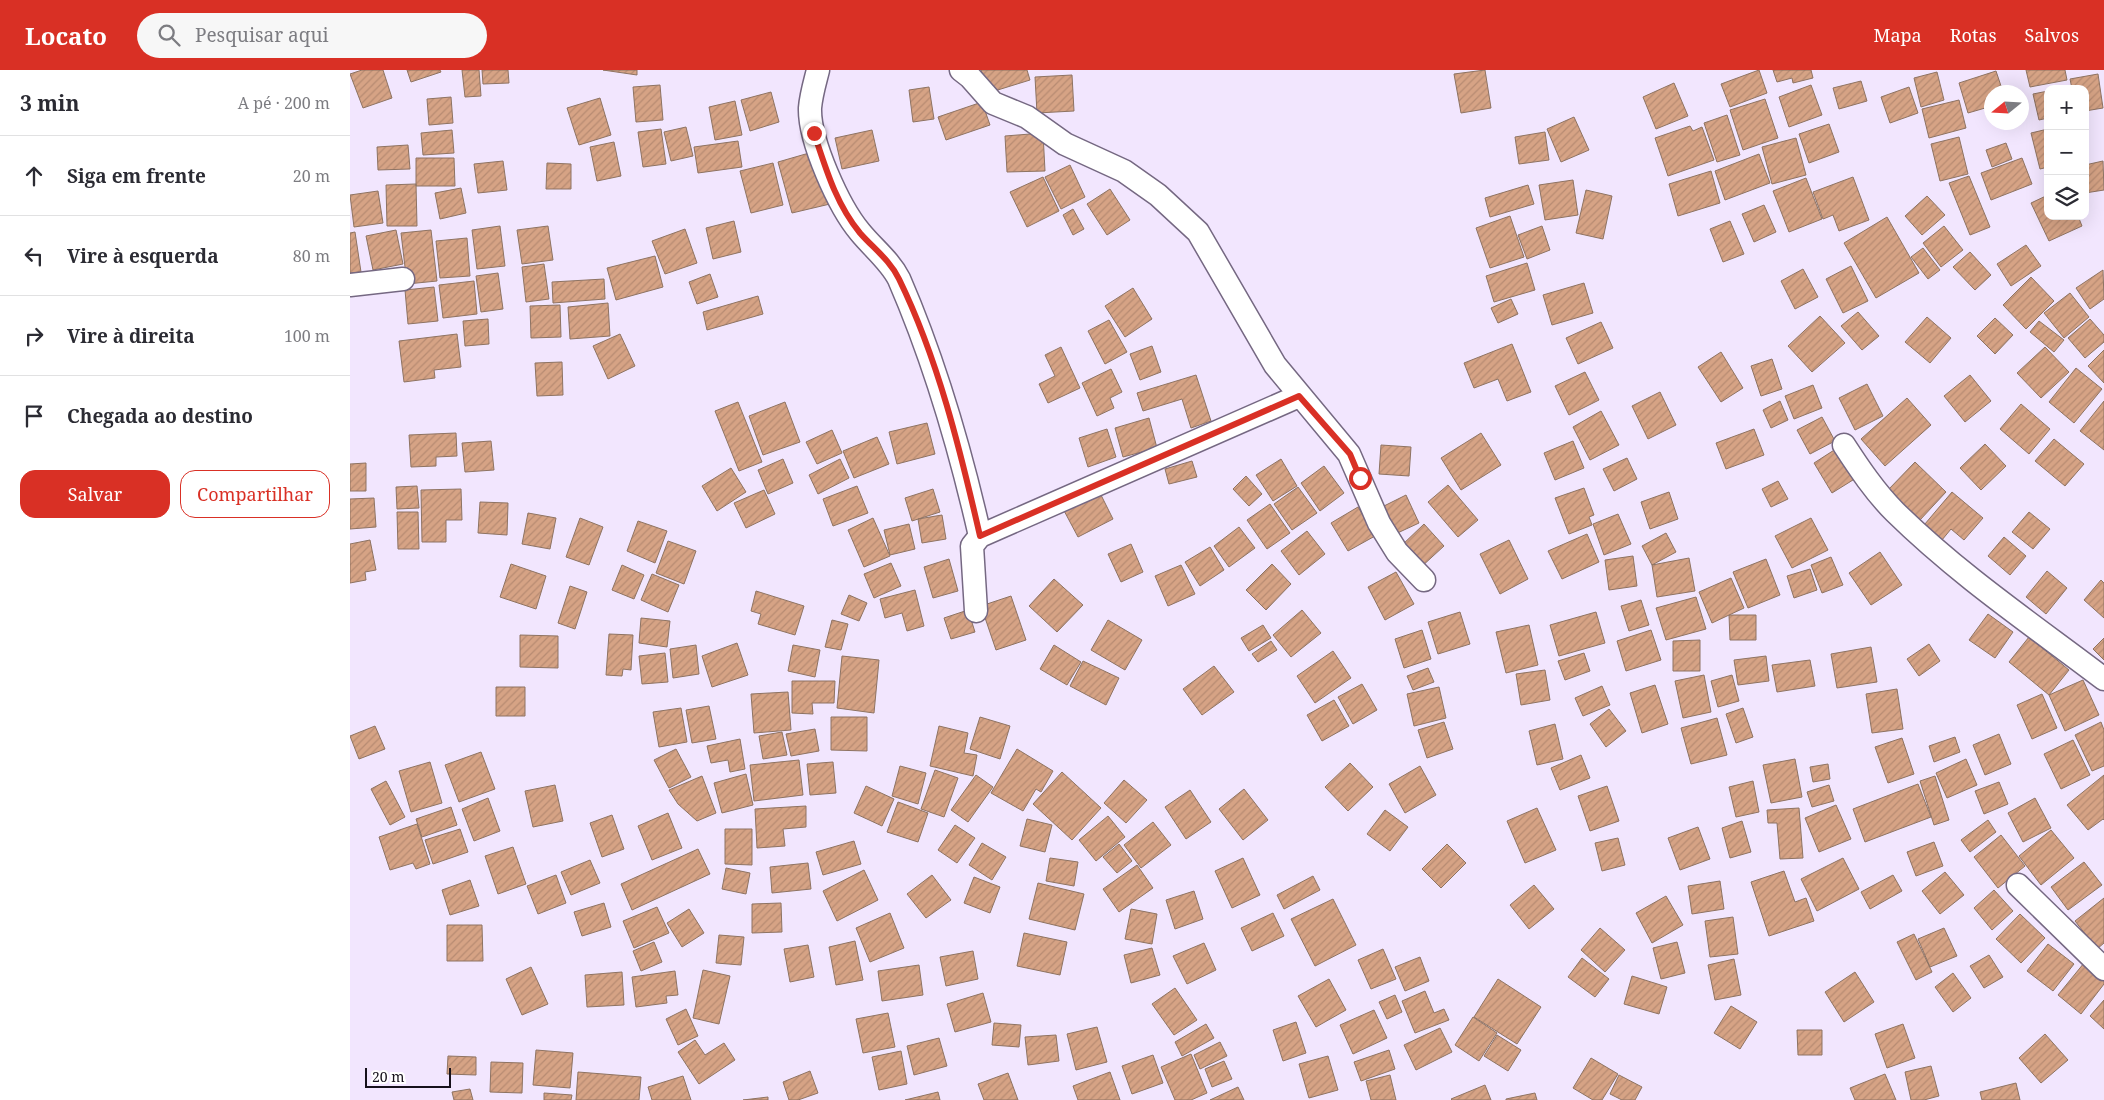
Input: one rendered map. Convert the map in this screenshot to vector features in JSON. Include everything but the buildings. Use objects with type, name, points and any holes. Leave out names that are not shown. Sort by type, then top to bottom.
[{"type":"street","points":[[818,70],[810,108],[814,133],[826,168],[841,206],[859,232],[893,267],[912,307],[934,367],[964,464],[980,536]]},
{"type":"street","points":[[961,70],[970,77],[993,103],[1027,117],[1065,144],[1124,171],[1158,195],[1198,232],[1275,365],[1299,396],[1350,454],[1379,523],[1398,552],[1424,580]]},
{"type":"street","points":[[350,285],[402,279]]},
{"type":"street","points":[[976,611],[972,546],[980,536],[1299,396]]},
{"type":"street","points":[[1844,445],[1865,476],[1894,511],[1982,589],[2104,680]]},
{"type":"street","points":[[2018,885],[2104,969]]},
{"type":"route","points":[[814,133],[841,206],[859,232],[893,267],[912,307],[934,367],[964,464],[980,536],[1299,396],[1350,454],[1360,478]]}]
